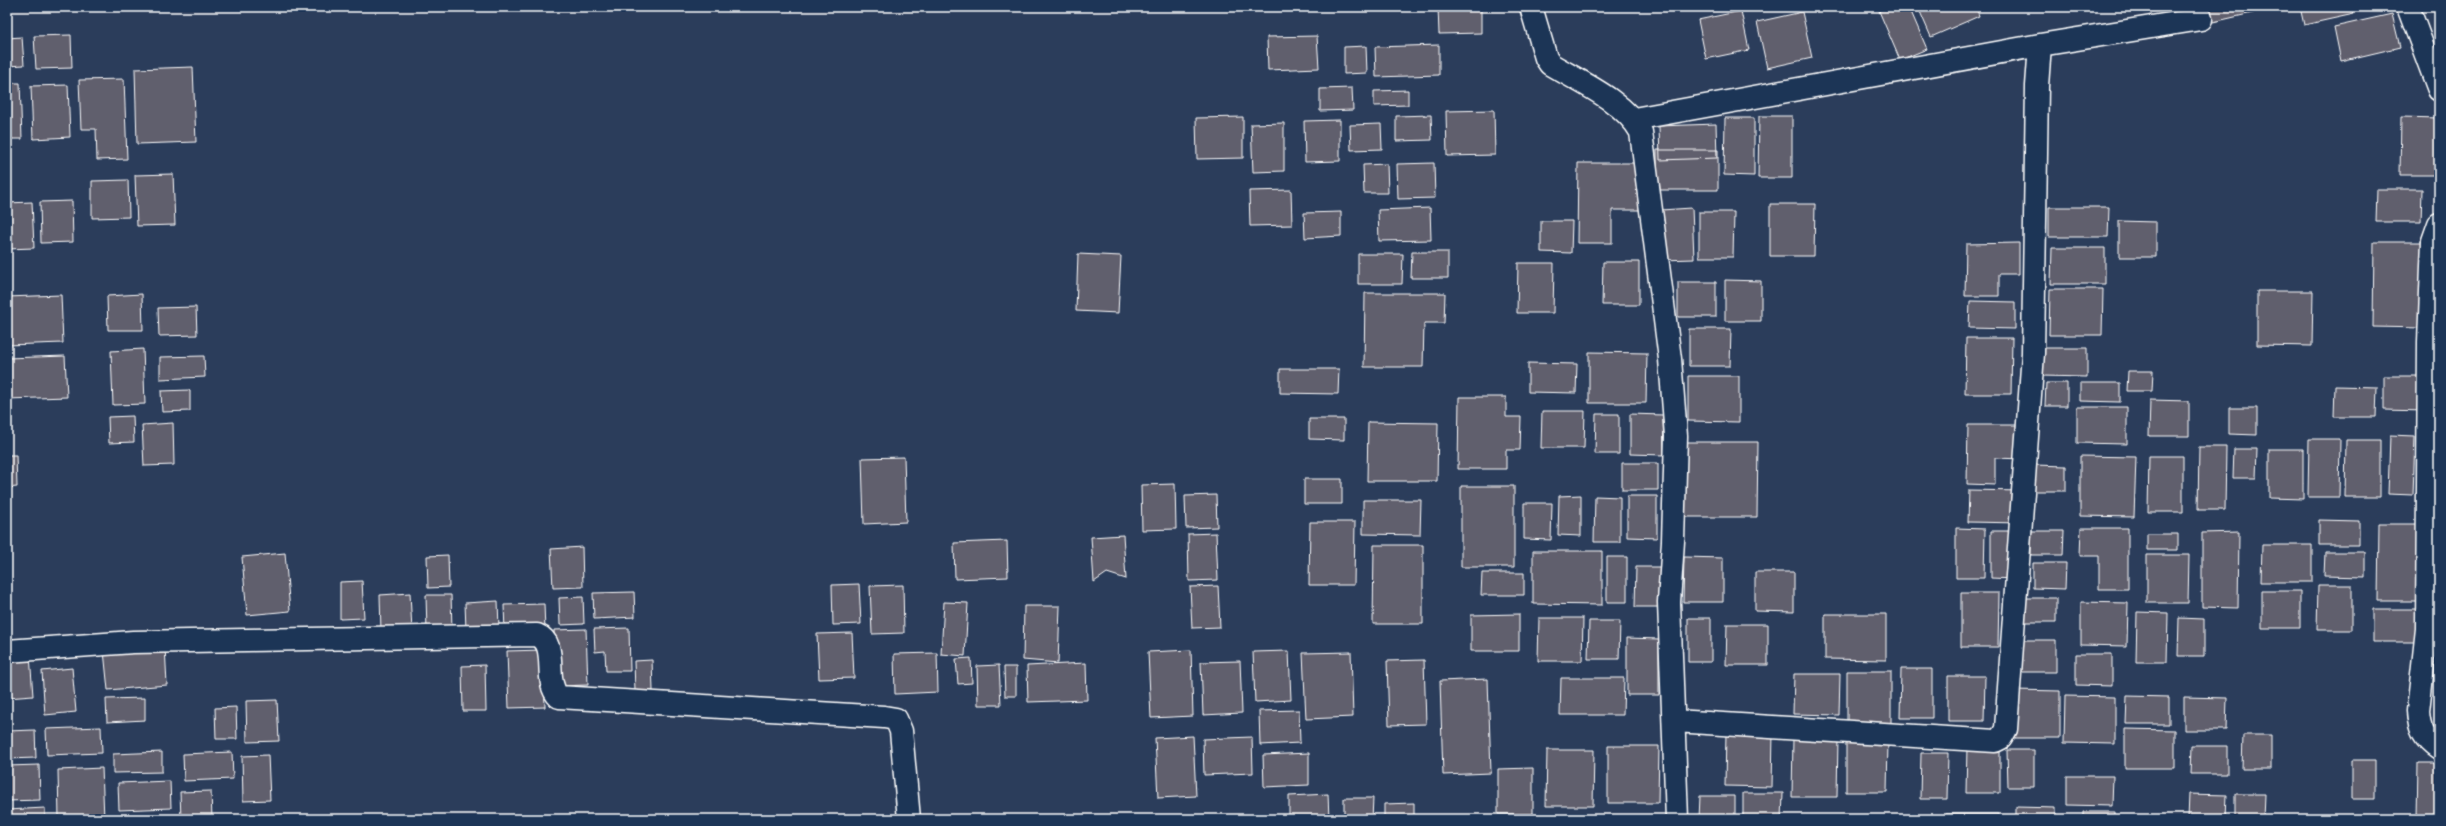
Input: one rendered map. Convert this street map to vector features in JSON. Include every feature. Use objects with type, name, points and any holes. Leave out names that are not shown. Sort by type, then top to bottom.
[{"type":"street","points":[[1531,7],[1546,58],[1550,64],[1623,109],[1634,119],[1641,132],[1660,277],[1663,317],[1670,359],[1676,436],[1673,541],[1669,602],[1675,721],[1677,819]]},
{"type":"street","points":[[1634,119],[2040,45],[2201,19],[2198,7]]},
{"type":"street","points":[[2408,7],[2439,90]]},
{"type":"street","points":[[1675,721],[1995,741],[2001,738],[2006,729],[2034,353],[2037,86],[2040,45]]},
{"type":"street","points":[[2439,224],[2433,240],[2434,342],[2427,629],[2418,711],[2418,725],[2422,733],[2428,742],[2439,749]]},
{"type":"street","points":[[7,651],[133,642],[537,635],[544,638],[548,644],[552,684],[554,692],[558,697],[884,717],[896,720],[901,731],[909,819]]},
{"type":"building","points":[[1438,7],[1481,7],[1481,33],[1439,34]]},
{"type":"building","points":[[1889,7],[1909,7],[1927,49],[1900,60],[1879,11]]},
{"type":"building","points":[[1918,7],[1976,7],[1979,16],[1931,37]]},
{"type":"building","points":[[2209,7],[2274,7],[2274,8],[2213,22]]},
{"type":"building","points":[[2300,7],[2352,7],[2354,14],[2304,25]]},
{"type":"building","points":[[1741,11],[1749,50],[1706,59],[1698,20]]},
{"type":"building","points":[[1802,12],[1812,58],[1767,68],[1757,22]]},
{"type":"building","points":[[2392,14],[2400,47],[2341,61],[2334,27]]},
{"type":"building","points":[[71,35],[72,68],[36,69],[34,36]]},
{"type":"building","points":[[1317,36],[1319,68],[1268,70],[1267,37]]},
{"type":"building","points":[[22,37],[24,65],[7,66],[7,38]]},
{"type":"building","points":[[1439,45],[1439,75],[1376,77],[1375,47]]},
{"type":"building","points":[[1366,46],[1367,73],[1344,74],[1344,47]]},
{"type":"building","points":[[193,67],[196,142],[137,144],[135,69]]},
{"type":"building","points":[[124,79],[127,159],[97,160],[96,129],[81,129],[79,80]]},
{"type":"building","points":[[7,83],[20,83],[22,139],[7,139]]},
{"type":"building","points":[[68,85],[70,137],[33,139],[31,86]]},
{"type":"building","points":[[1352,88],[1353,110],[1320,111],[1320,89]]},
{"type":"building","points":[[1408,90],[1408,105],[1374,106],[1374,91]]},
{"type":"building","points":[[1494,110],[1495,155],[1447,156],[1446,111]]},
{"type":"building","points":[[1431,115],[1432,140],[1396,141],[1396,116]]},
{"type":"building","points":[[1759,116],[1792,116],[1792,178],[1758,178]]},
{"type":"building","points":[[1243,117],[1243,158],[1197,159],[1196,118]]},
{"type":"building","points":[[2401,117],[2439,118],[2439,175],[2400,175]]},
{"type":"building","points":[[1725,118],[1754,118],[1754,176],[1724,175]]},
{"type":"building","points":[[1340,120],[1340,161],[1305,162],[1304,121]]},
{"type":"building","points":[[1284,123],[1284,171],[1253,172],[1251,124]]},
{"type":"building","points":[[1381,124],[1382,149],[1351,150],[1350,125]]},
{"type":"building","points":[[1716,124],[1717,158],[1660,160],[1659,126]]},
{"type":"building","points":[[1657,150],[1718,150],[1718,190],[1657,190]]},
{"type":"building","points":[[1434,163],[1435,198],[1398,199],[1397,164]]},
{"type":"building","points":[[1578,163],[1640,163],[1640,210],[1612,210],[1612,243],[1577,243]]},
{"type":"building","points":[[1387,164],[1388,193],[1364,193],[1363,165]]},
{"type":"building","points":[[173,174],[175,225],[137,226],[135,175]]},
{"type":"building","points":[[128,180],[129,217],[92,218],[92,181]]},
{"type":"building","points":[[2377,189],[2422,189],[2421,222],[2376,222]]},
{"type":"building","points":[[1291,190],[1292,225],[1250,226],[1249,191]]},
{"type":"building","points":[[72,201],[73,242],[41,243],[40,202]]},
{"type":"building","points":[[32,202],[34,248],[7,249],[7,203]]},
{"type":"building","points":[[1770,204],[1815,204],[1814,256],[1770,256]]},
{"type":"building","points":[[2049,207],[2109,207],[2108,237],[2049,237]]},
{"type":"building","points":[[1430,208],[1431,240],[1379,241],[1378,210]]},
{"type":"building","points":[[1692,208],[1694,259],[1662,260],[1661,210]]},
{"type":"building","points":[[1341,212],[1341,236],[1305,238],[1304,213]]},
{"type":"building","points":[[1699,212],[1734,212],[1733,257],[1699,257]]},
{"type":"building","points":[[1541,221],[1572,221],[1571,253],[1541,252]]},
{"type":"building","points":[[2119,221],[2156,222],[2156,257],[2119,257]]},
{"type":"building","points":[[2374,242],[2425,242],[2424,328],[2373,327]]},
{"type":"building","points":[[2019,243],[2019,274],[1999,274],[1999,296],[1965,296],[1966,244]]},
{"type":"building","points":[[2052,248],[2105,248],[2105,284],[2051,284]]},
{"type":"building","points":[[1412,252],[1448,252],[1448,278],[1411,278]]},
{"type":"building","points":[[1078,254],[1121,256],[1118,313],[1076,311]]},
{"type":"building","points":[[1358,254],[1403,254],[1402,284],[1358,284]]},
{"type":"building","points":[[1603,262],[1639,262],[1639,305],[1602,305]]},
{"type":"building","points":[[1518,263],[1554,263],[1553,313],[1517,313]]},
{"type":"building","points":[[1725,280],[1761,281],[1761,321],[1725,321]]},
{"type":"building","points":[[1678,282],[1716,282],[1716,317],[1678,317]]},
{"type":"building","points":[[2050,289],[2103,289],[2102,335],[2049,335]]},
{"type":"building","points":[[2257,291],[2313,291],[2312,346],[2257,345]]},
{"type":"building","points":[[1365,293],[1445,293],[1444,323],[1424,323],[1423,367],[1364,367]]},
{"type":"building","points":[[142,294],[143,330],[108,330],[107,296]]},
{"type":"building","points":[[61,295],[63,343],[7,345],[7,297]]},
{"type":"building","points":[[1970,301],[2015,302],[2015,329],[1969,328]]},
{"type":"building","points":[[196,307],[197,335],[159,336],[158,308]]},
{"type":"building","points":[[1689,329],[1731,329],[1730,366],[1689,366]]},
{"type":"building","points":[[1966,338],[2012,338],[2011,394],[1965,394]]},
{"type":"building","points":[[2042,348],[2087,348],[2087,377],[2041,376]]},
{"type":"building","points":[[143,349],[145,404],[113,405],[111,351]]},
{"type":"building","points":[[1589,352],[1647,353],[1646,403],[1589,403]]},
{"type":"building","points":[[65,356],[67,397],[7,399],[7,358]]},
{"type":"building","points":[[204,356],[205,377],[160,379],[160,357]]},
{"type":"building","points":[[1528,363],[1577,364],[1576,393],[1528,392]]},
{"type":"building","points":[[1280,369],[1339,369],[1338,394],[1280,393]]},
{"type":"building","points":[[2128,371],[2153,371],[2152,391],[2127,391]]},
{"type":"building","points":[[1688,376],[1739,376],[1739,422],[1688,421]]},
{"type":"building","points":[[2384,376],[2425,376],[2425,411],[2384,410]]},
{"type":"building","points":[[2046,383],[2067,383],[2067,406],[2045,406]]},
{"type":"building","points":[[2080,383],[2120,383],[2120,402],[2080,401]]},
{"type":"building","points":[[2335,386],[2377,387],[2376,417],[2334,417]]},
{"type":"building","points":[[190,390],[190,411],[162,412],[161,391]]},
{"type":"building","points":[[1459,397],[1506,397],[1506,417],[1521,417],[1520,450],[1506,450],[1506,469],[1458,469]]},
{"type":"building","points":[[2150,400],[2189,401],[2189,436],[2149,436]]},
{"type":"building","points":[[2077,407],[2127,407],[2127,444],[2077,443]]},
{"type":"building","points":[[2229,408],[2257,408],[2257,435],[2229,434]]},
{"type":"building","points":[[1542,411],[1585,411],[1584,448],[1541,448]]},
{"type":"building","points":[[1596,414],[1619,414],[1619,454],[1595,454]]},
{"type":"building","points":[[1630,414],[1663,415],[1664,455],[1630,454]]},
{"type":"building","points":[[133,416],[134,442],[109,443],[108,417]]},
{"type":"building","points":[[1309,419],[1344,419],[1344,440],[1309,439]]},
{"type":"building","points":[[1368,422],[1438,423],[1437,481],[1367,481]]},
{"type":"building","points":[[173,423],[174,465],[144,466],[142,425]]},
{"type":"building","points":[[1968,425],[2023,425],[2023,459],[1995,458],[1995,485],[1967,484]]},
{"type":"building","points":[[2390,435],[2415,436],[2413,495],[2388,494]]},
{"type":"building","points":[[2309,439],[2340,439],[2339,497],[2308,497]]},
{"type":"building","points":[[2346,440],[2380,440],[2380,497],[2345,497]]},
{"type":"building","points":[[1685,442],[1758,442],[1757,517],[1684,517]]},
{"type":"building","points":[[2199,447],[2226,447],[2225,510],[2198,510]]},
{"type":"building","points":[[2234,449],[2257,449],[2256,478],[2233,478]]},
{"type":"building","points":[[2269,449],[2303,449],[2303,499],[2269,498]]},
{"type":"building","points":[[7,455],[16,455],[17,487],[7,488]]},
{"type":"building","points":[[2080,456],[2136,457],[2134,517],[2080,516]]},
{"type":"building","points":[[2149,456],[2183,456],[2183,512],[2148,512]]},
{"type":"building","points":[[904,457],[906,522],[864,524],[862,458]]},
{"type":"building","points":[[1622,463],[1658,463],[1658,490],[1622,490]]},
{"type":"building","points":[[2034,465],[2066,466],[2066,491],[2034,491]]},
{"type":"building","points":[[1304,479],[1342,479],[1342,504],[1304,504]]},
{"type":"building","points":[[1175,484],[1176,529],[1142,530],[1141,485]]},
{"type":"building","points":[[1461,486],[1514,486],[1514,567],[1461,567]]},
{"type":"building","points":[[1969,490],[2021,491],[2021,523],[1968,522]]},
{"type":"building","points":[[1216,495],[1217,527],[1186,528],[1185,496]]},
{"type":"building","points":[[1581,495],[1581,536],[1558,535],[1559,496]]},
{"type":"building","points":[[1595,496],[1620,497],[1620,542],[1594,542]]},
{"type":"building","points":[[1627,496],[1657,496],[1657,538],[1627,537]]},
{"type":"building","points":[[1363,500],[1421,500],[1420,535],[1363,534]]},
{"type":"building","points":[[1524,503],[1552,503],[1551,540],[1524,539]]},
{"type":"building","points":[[2319,520],[2359,521],[2359,545],[2319,545]]},
{"type":"building","points":[[1310,522],[1355,522],[1354,585],[1309,585]]},
{"type":"building","points":[[2379,524],[2421,524],[2421,601],[2378,601]]},
{"type":"building","points":[[1956,528],[1985,529],[1984,578],[1956,578]]},
{"type":"building","points":[[2081,528],[2128,528],[2128,589],[2099,589],[2099,556],[2080,556]]},
{"type":"building","points":[[1991,531],[2015,531],[2014,579],[1991,578]]},
{"type":"building","points":[[2031,531],[2064,531],[2063,555],[2031,555]]},
{"type":"building","points":[[2239,532],[2238,608],[2202,607],[2202,533]]},
{"type":"building","points":[[1216,533],[1218,580],[1189,581],[1188,534]]},
{"type":"building","points":[[2147,534],[2178,534],[2178,550],[2147,550]]},
{"type":"building","points":[[1123,535],[1126,579],[1107,573],[1094,582],[1091,537]]},
{"type":"building","points":[[1007,541],[1008,577],[955,579],[954,543]]},
{"type":"building","points":[[2439,543],[2439,598],[2438,598]]},
{"type":"building","points":[[1374,545],[1423,545],[1423,624],[1373,624]]},
{"type":"building","points":[[2262,545],[2312,545],[2312,582],[2261,582]]},
{"type":"building","points":[[582,547],[583,587],[553,588],[551,549]]},
{"type":"building","points":[[1533,551],[1602,551],[1602,605],[1533,604]]},
{"type":"building","points":[[2325,552],[2365,552],[2365,577],[2324,576]]},
{"type":"building","points":[[285,553],[290,611],[247,615],[242,557]]},
{"type":"building","points":[[448,555],[449,587],[428,588],[427,556]]},
{"type":"building","points":[[2147,555],[2189,555],[2188,603],[2147,603]]},
{"type":"building","points":[[1607,557],[1627,557],[1627,602],[1607,602]]},
{"type":"building","points":[[1684,557],[1723,558],[1723,602],[1683,602]]},
{"type":"building","points":[[2033,563],[2066,563],[2065,589],[2033,588]]},
{"type":"building","points":[[1636,567],[1661,567],[1661,607],[1635,607]]},
{"type":"building","points":[[1755,572],[1794,572],[1794,612],[1755,611]]},
{"type":"building","points":[[1482,573],[1524,573],[1524,595],[1481,595]]},
{"type":"building","points":[[362,581],[364,618],[340,619],[340,582]]},
{"type":"building","points":[[859,584],[861,624],[833,625],[832,585]]},
{"type":"building","points":[[903,585],[904,633],[872,634],[870,586]]},
{"type":"building","points":[[2318,585],[2352,585],[2352,630],[2317,630]]},
{"type":"building","points":[[1218,586],[1220,627],[1192,628],[1190,587]]},
{"type":"building","points":[[2262,591],[2300,591],[2300,628],[2262,628]]},
{"type":"building","points":[[634,592],[635,617],[594,619],[593,593]]},
{"type":"building","points":[[410,593],[412,631],[381,632],[380,595]]},
{"type":"building","points":[[1961,593],[1999,593],[1998,647],[1961,647]]},
{"type":"building","points":[[426,595],[451,595],[452,630],[427,631]]},
{"type":"building","points":[[583,597],[584,624],[560,625],[559,598]]},
{"type":"building","points":[[2026,598],[2056,598],[2056,622],[2025,622]]},
{"type":"building","points":[[498,601],[499,629],[466,630],[465,603]]},
{"type":"building","points":[[944,602],[968,603],[965,656],[941,654]]},
{"type":"building","points":[[2081,602],[2128,603],[2127,646],[2081,645]]},
{"type":"building","points":[[544,604],[545,631],[505,632],[504,605]]},
{"type":"building","points":[[1024,606],[1060,606],[1058,663],[1023,660]]},
{"type":"building","points":[[2373,609],[2418,609],[2417,642],[2373,642]]},
{"type":"building","points":[[2439,609],[2439,635],[2438,635]]},
{"type":"building","points":[[2137,612],[2168,613],[2167,662],[2136,662]]},
{"type":"building","points":[[1519,614],[1519,651],[1471,651],[1471,615]]},
{"type":"building","points":[[1825,614],[1886,614],[1886,660],[1825,659]]},
{"type":"building","points":[[1539,618],[1583,618],[1582,661],[1538,661]]},
{"type":"building","points":[[1688,618],[1711,618],[1711,662],[1688,662]]},
{"type":"building","points":[[2179,618],[2204,619],[2204,656],[2178,656]]},
{"type":"building","points":[[1589,621],[1620,621],[1619,659],[1588,659]]},
{"type":"building","points":[[1727,624],[1768,624],[1768,665],[1726,665]]},
{"type":"building","points":[[629,628],[630,671],[606,671],[605,651],[595,652],[594,629]]},
{"type":"building","points":[[586,629],[588,685],[556,686],[554,630]]},
{"type":"building","points":[[852,633],[854,678],[819,679],[817,634]]},
{"type":"building","points":[[1627,638],[1659,639],[1659,695],[1627,695]]},
{"type":"building","points":[[2015,640],[2056,640],[2056,672],[2015,672]]},
{"type":"building","points":[[165,646],[167,685],[108,690],[104,651]]},
{"type":"building","points":[[543,650],[545,707],[509,708],[507,651]]},
{"type":"building","points":[[1191,650],[1193,716],[1151,718],[1148,652]]},
{"type":"building","points":[[1289,651],[1291,700],[1255,702],[1253,652]]},
{"type":"building","points":[[1351,652],[1353,717],[1306,719],[1303,653]]},
{"type":"building","points":[[937,653],[938,692],[895,694],[894,654]]},
{"type":"building","points":[[2076,654],[2112,654],[2112,686],[2076,685]]},
{"type":"building","points":[[30,655],[33,696],[7,698],[7,657]]},
{"type":"building","points":[[971,658],[972,683],[958,684],[956,659]]},
{"type":"building","points":[[652,660],[653,691],[635,691],[634,661]]},
{"type":"building","points":[[1424,660],[1426,724],[1389,725],[1387,661]]},
{"type":"building","points":[[1240,661],[1242,713],[1203,715],[1201,662]]},
{"type":"building","points":[[1086,663],[1087,700],[1028,702],[1027,666]]},
{"type":"building","points":[[485,665],[486,711],[463,711],[462,666]]},
{"type":"building","points":[[999,665],[1001,705],[978,705],[977,666]]},
{"type":"building","points":[[1004,667],[1016,667],[1016,696],[1005,696]]},
{"type":"building","points":[[72,668],[76,712],[45,715],[42,671]]},
{"type":"building","points":[[1901,669],[1932,669],[1932,718],[1900,718]]},
{"type":"building","points":[[1847,671],[1891,671],[1891,723],[1847,723]]},
{"type":"building","points":[[1794,674],[1840,674],[1839,715],[1793,714]]},
{"type":"building","points":[[1948,676],[1985,676],[1984,721],[1948,721]]},
{"type":"building","points":[[1561,678],[1624,678],[1623,715],[1560,715]]},
{"type":"building","points":[[1488,679],[1491,773],[1443,775],[1440,681]]},
{"type":"building","points":[[2014,690],[2060,691],[2060,738],[2013,738]]},
{"type":"building","points":[[2065,696],[2115,697],[2115,744],[2064,743]]},
{"type":"building","points":[[2127,696],[2169,697],[2169,724],[2126,724]]},
{"type":"building","points":[[2184,697],[2227,698],[2226,730],[2184,730]]},
{"type":"building","points":[[145,698],[145,720],[107,722],[106,699]]},
{"type":"building","points":[[277,700],[279,741],[247,742],[246,701]]},
{"type":"building","points":[[236,707],[237,739],[216,739],[215,708]]},
{"type":"building","points":[[1299,710],[1300,743],[1260,745],[1259,711]]},
{"type":"building","points":[[101,727],[102,753],[47,755],[46,729]]},
{"type":"building","points":[[2125,729],[2175,730],[2175,768],[2125,768]]},
{"type":"building","points":[[35,730],[36,758],[7,759],[7,731]]},
{"type":"building","points":[[1726,732],[1773,732],[1772,787],[1725,786]]},
{"type":"building","points":[[2243,735],[2271,735],[2271,769],[2242,769]]},
{"type":"building","points":[[1193,736],[1196,796],[1158,798],[1155,738]]},
{"type":"building","points":[[1252,737],[1253,773],[1204,775],[1203,739]]},
{"type":"building","points":[[1793,738],[1838,738],[1837,797],[1792,797]]},
{"type":"building","points":[[1888,741],[1887,792],[1846,792],[1846,742]]},
{"type":"building","points":[[1608,746],[1659,746],[1658,803],[1608,803]]},
{"type":"building","points":[[2192,746],[2227,746],[2227,774],[2191,774]]},
{"type":"building","points":[[1967,747],[2000,747],[2000,793],[1966,793]]},
{"type":"building","points":[[1547,750],[1594,750],[1593,806],[1546,806]]},
{"type":"building","points":[[2007,750],[2034,750],[2034,787],[2008,787]]},
{"type":"building","points":[[162,752],[162,772],[113,773],[113,754]]},
{"type":"building","points":[[232,752],[233,779],[184,781],[183,754]]},
{"type":"building","points":[[1309,753],[1309,785],[1264,787],[1263,755]]},
{"type":"building","points":[[1921,753],[1948,753],[1947,799],[1920,799]]},
{"type":"building","points":[[268,755],[270,800],[243,801],[242,756]]},
{"type":"building","points":[[2352,760],[2375,760],[2375,799],[2352,799]]},
{"type":"building","points":[[2418,763],[2439,763],[2439,819],[2417,819]]},
{"type":"building","points":[[39,765],[40,800],[7,801],[7,766]]},
{"type":"building","points":[[102,768],[104,819],[59,819],[58,770]]},
{"type":"building","points":[[1533,768],[1533,814],[1498,814],[1498,769]]},
{"type":"building","points":[[2067,776],[2113,776],[2112,806],[2067,805]]},
{"type":"building","points":[[170,781],[171,808],[119,810],[118,783]]},
{"type":"building","points":[[211,791],[212,819],[181,819],[180,792]]},
{"type":"building","points":[[1743,793],[1783,793],[1782,819],[1743,819]]},
{"type":"building","points":[[1328,794],[1329,819],[1289,819],[1289,796]]},
{"type":"building","points":[[2189,794],[2227,795],[2226,819],[2188,819]]},
{"type":"building","points":[[2235,794],[2264,794],[2263,819],[2235,819]]},
{"type":"building","points":[[1700,796],[1735,796],[1735,819],[1699,819]]},
{"type":"building","points":[[1344,798],[1373,798],[1372,819],[1344,819]]},
{"type":"building","points":[[1414,803],[1414,819],[1384,819],[1384,804]]},
{"type":"building","points":[[2016,807],[2056,808],[2056,819],[2016,819]]},
{"type":"building","points":[[45,808],[45,819],[7,819],[7,810]]},
{"type":"building","points":[[2083,812],[2115,812],[2115,819],[2083,819]]},
{"type":"building","points":[[1946,814],[1998,814],[1998,819],[1946,819]]},
{"type":"building","points":[[164,816],[164,819],[118,819],[118,818]]},
{"type":"building","points":[[2305,818],[2361,818],[2305,819]]}]
